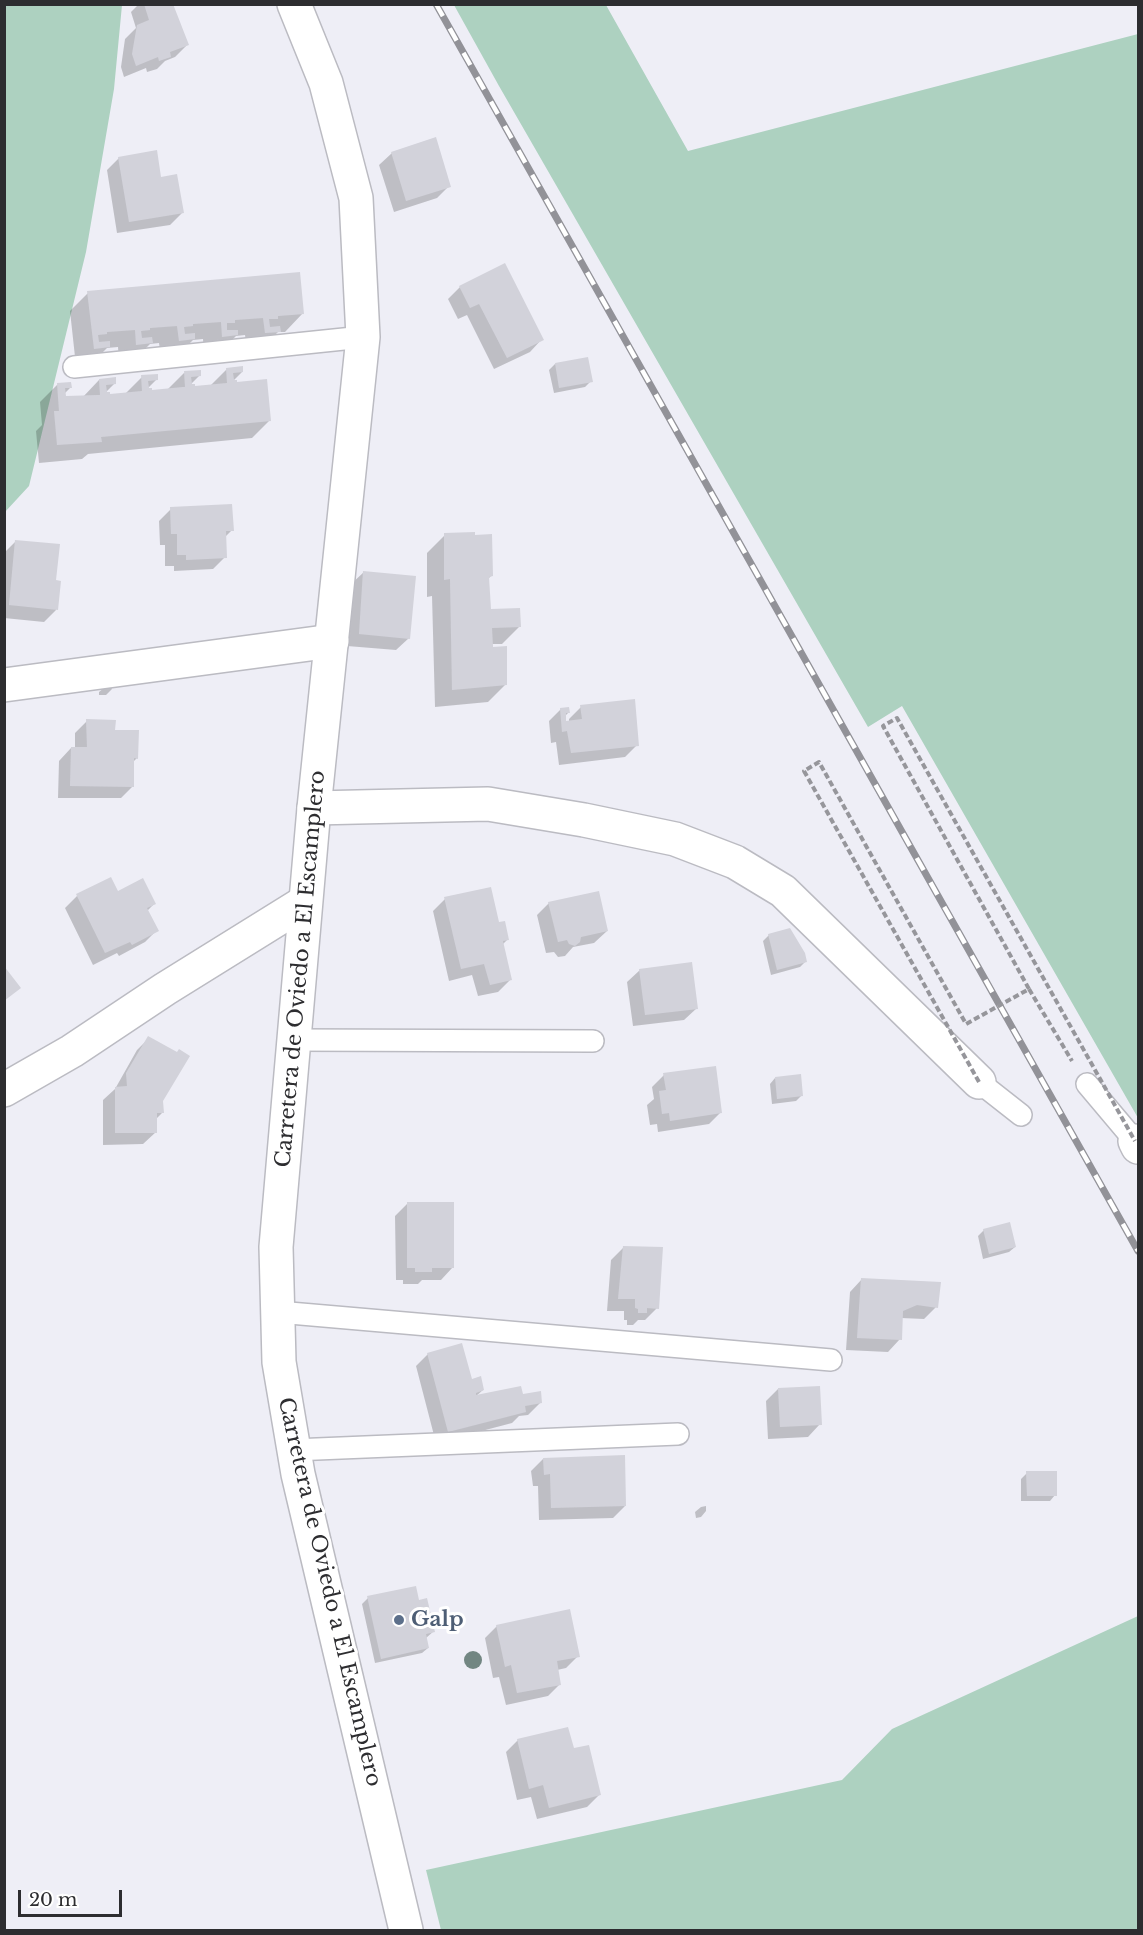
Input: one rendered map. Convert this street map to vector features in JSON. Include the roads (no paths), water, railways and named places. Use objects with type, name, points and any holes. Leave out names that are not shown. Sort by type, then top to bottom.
[{"type":"street","name":"Carretera de Oviedo a El Escamplero","points":[[294,4],[326,83],[356,198],[363,337],[305,902],[276,1247],[279,1362],[293,1450],[406,1930]]},
{"type":"street","points":[[4,685],[333,641]]},
{"type":"street","points":[[314,808],[488,804],[584,820],[675,839],[735,862],[783,891],[979,1082]]},
{"type":"street","points":[[4,1090],[72,1051],[165,989],[305,902]]},
{"type":"lane","points":[[74,367],[363,337]]},
{"type":"lane","points":[[293,1040],[593,1041]]},
{"type":"lane","points":[[979,1082],[1021,1115]]},
{"type":"lane","points":[[1086,1084],[1137,1144]]},
{"type":"lane","points":[[278,1312],[831,1360]]},
{"type":"lane","points":[[293,1450],[678,1434]]},
{"type":"railway","points":[[436,4],[1138,1251]]},
{"type":"place","name":"Galp","points":[[399,1620]]}]
